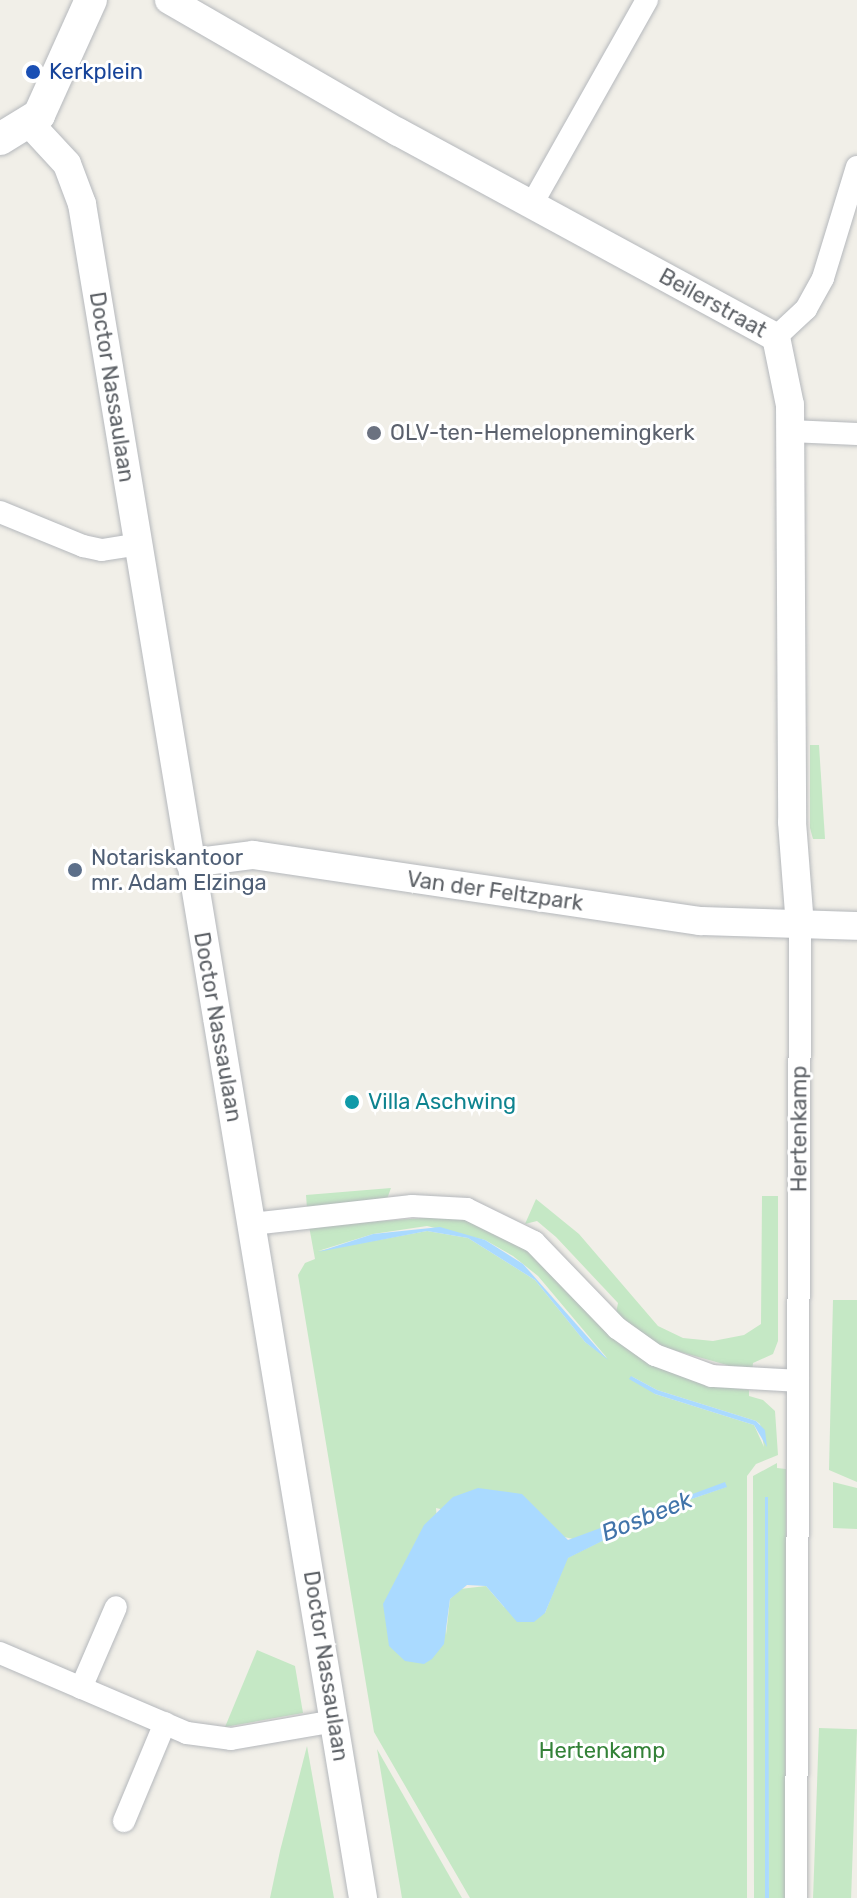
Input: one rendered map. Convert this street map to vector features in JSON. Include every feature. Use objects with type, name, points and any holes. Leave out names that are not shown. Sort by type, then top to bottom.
[{"type":"main road","points":[[0,139],[30,124],[46,104],[91,0]]},
{"type":"street","name":"Beilerstraat","points":[[169,0],[776,337],[788,384],[790,431],[792,822],[800,925]]},
{"type":"street","points":[[532,204],[647,0]]},
{"type":"street","name":"Doctor Nassaulaan","points":[[30,124],[67,164],[82,204],[363,1898]]},
{"type":"street","points":[[776,337],[806,309],[823,278],[857,167]]},
{"type":"street","points":[[790,431],[857,434]]},
{"type":"street","points":[[0,512],[83,546],[102,550],[138,544]]},
{"type":"street","name":"Van der Feltzpark","points":[[190,863],[253,855],[700,921],[800,925]]},
{"type":"street","points":[[800,925],[857,926]]},
{"type":"street","name":"Hertenkamp","points":[[796,1898],[800,925]]},
{"type":"street","points":[[252,1224],[412,1206],[467,1209],[534,1242],[617,1328],[655,1355],[712,1376],[798,1381]]},
{"type":"street","points":[[81,1688],[116,1607]]},
{"type":"street","points":[[0,1653],[187,1733],[231,1739],[335,1721]]},
{"type":"street","points":[[124,1821],[165,1723]]},
{"type":"green space","points":[[810,745],[819,745],[825,839],[813,839],[810,828]]},
{"type":"green space","points":[[391,1188],[387,1199],[307,1208],[306,1195]]},
{"type":"green space","points":[[762,1196],[778,1196],[778,1341],[773,1354],[753,1363],[752,1372],[659,1346],[616,1313],[618,1303],[556,1237],[537,1221],[525,1224],[536,1199],[579,1234],[658,1326],[683,1338],[713,1341],[744,1335],[761,1324]]},
{"type":"green space","name":"Hertenkamp","points":[[453,1216],[504,1234],[711,1385],[749,1390],[749,1396],[763,1400],[775,1411],[778,1455],[756,1464],[747,1476],[747,1898],[470,1898],[374,1732],[298,1275],[305,1263],[315,1259],[309,1226]],"holes":[[[427,1226],[485,1240],[513,1256],[538,1276],[607,1358],[585,1342],[535,1280],[468,1238],[427,1231],[318,1251],[373,1234]],[[631,1376],[657,1390],[756,1421],[760,1424],[764,1447],[754,1425],[655,1394]],[[725,1483],[726,1487],[677,1504],[567,1558],[545,1613],[504,1607],[486,1586],[460,1589],[450,1599],[446,1635],[436,1508],[573,1539]]]},
{"type":"green space","points":[[833,1300],[857,1300],[857,1482],[829,1470]]},
{"type":"green space","points":[[777,1463],[777,1468],[786,1469],[785,1898],[769,1898],[765,1497],[765,1898],[754,1898],[753,1476]]},
{"type":"green space","points":[[833,1482],[857,1488],[857,1529],[833,1528]]},
{"type":"green space","points":[[257,1650],[295,1666],[303,1713],[225,1727]]},
{"type":"green space","points":[[819,1728],[857,1729],[851,1898],[813,1898]]},
{"type":"green space","points":[[307,1746],[334,1898],[270,1898],[280,1851]]},
{"type":"green space","points":[[377,1749],[462,1898],[402,1898]]},
{"type":"water","points":[[440,1227],[485,1240],[523,1264],[608,1360],[585,1342],[535,1280],[468,1238],[427,1231],[318,1252],[373,1234]]},
{"type":"water","points":[[631,1376],[657,1390],[756,1421],[765,1430],[767,1447],[754,1425],[655,1394],[629,1379]]},
{"type":"water","name":"Bosbeek","points":[[725,1482],[727,1487],[677,1504],[568,1558],[545,1613],[534,1622],[517,1622],[486,1586],[467,1585],[450,1599],[444,1644],[432,1659],[424,1664],[405,1661],[389,1646],[383,1604],[424,1525],[453,1497],[478,1488],[522,1494],[568,1540]]},
{"type":"water","points":[[765,1497],[768,1497],[769,1898],[765,1898]]},
{"type":"place","name":"Kerkplein","points":[[33,72]]},
{"type":"place","name":"OLV-ten-Hemelopnemingkerk","points":[[374,433]]},
{"type":"place","name":"Notariskantoor mr. Adam Elzinga","points":[[75,870]]},
{"type":"place","name":"Villa Aschwing","points":[[352,1102]]}]
